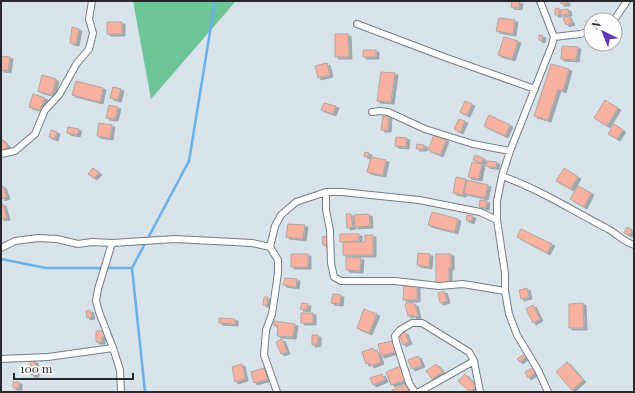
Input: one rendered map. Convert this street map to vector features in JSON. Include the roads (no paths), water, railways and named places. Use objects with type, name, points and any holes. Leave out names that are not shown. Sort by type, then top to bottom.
[{"type":"street","points":[[1,154],[15,151],[35,134],[45,110],[59,95],[77,63],[89,49],[93,33],[90,19],[92,1]]},
{"type":"street","points":[[540,1],[554,37],[502,176],[497,202],[497,220],[505,273],[505,291],[509,314],[517,335],[538,370],[548,392]]},
{"type":"street","points":[[619,12],[627,1]]},
{"type":"street","points":[[357,24],[535,89]]},
{"type":"street","points":[[554,37],[583,33]]},
{"type":"street","points":[[372,112],[388,112],[425,129],[473,144],[510,152]]},
{"type":"street","points":[[502,176],[522,183],[563,204],[589,220],[610,230],[627,243],[634,245]]},
{"type":"street","points":[[270,248],[275,226],[281,215],[296,202],[326,192],[342,192],[418,200],[480,212],[497,220]]},
{"type":"street","points":[[326,192],[326,210],[330,230],[331,263],[334,278],[341,281],[395,281],[439,286],[463,284],[505,291]]},
{"type":"street","points":[[1,248],[15,241],[38,238],[57,239],[78,244],[92,242],[112,243],[175,239],[252,243],[270,248],[278,260],[278,273],[272,314],[266,330],[264,355],[277,392]]},
{"type":"street","points":[[112,243],[98,289],[96,301],[120,370],[121,392]]},
{"type":"street","points":[[474,361],[418,392],[414,391],[409,383],[395,336],[400,330],[412,324],[422,323],[469,352],[474,361],[480,392]]},
{"type":"street","points":[[1,359],[48,357],[113,348]]},
{"type":"waterway","points":[[145,392],[132,268],[189,161],[215,1]]},
{"type":"waterway","points":[[1,259],[46,268],[132,268]]}]
